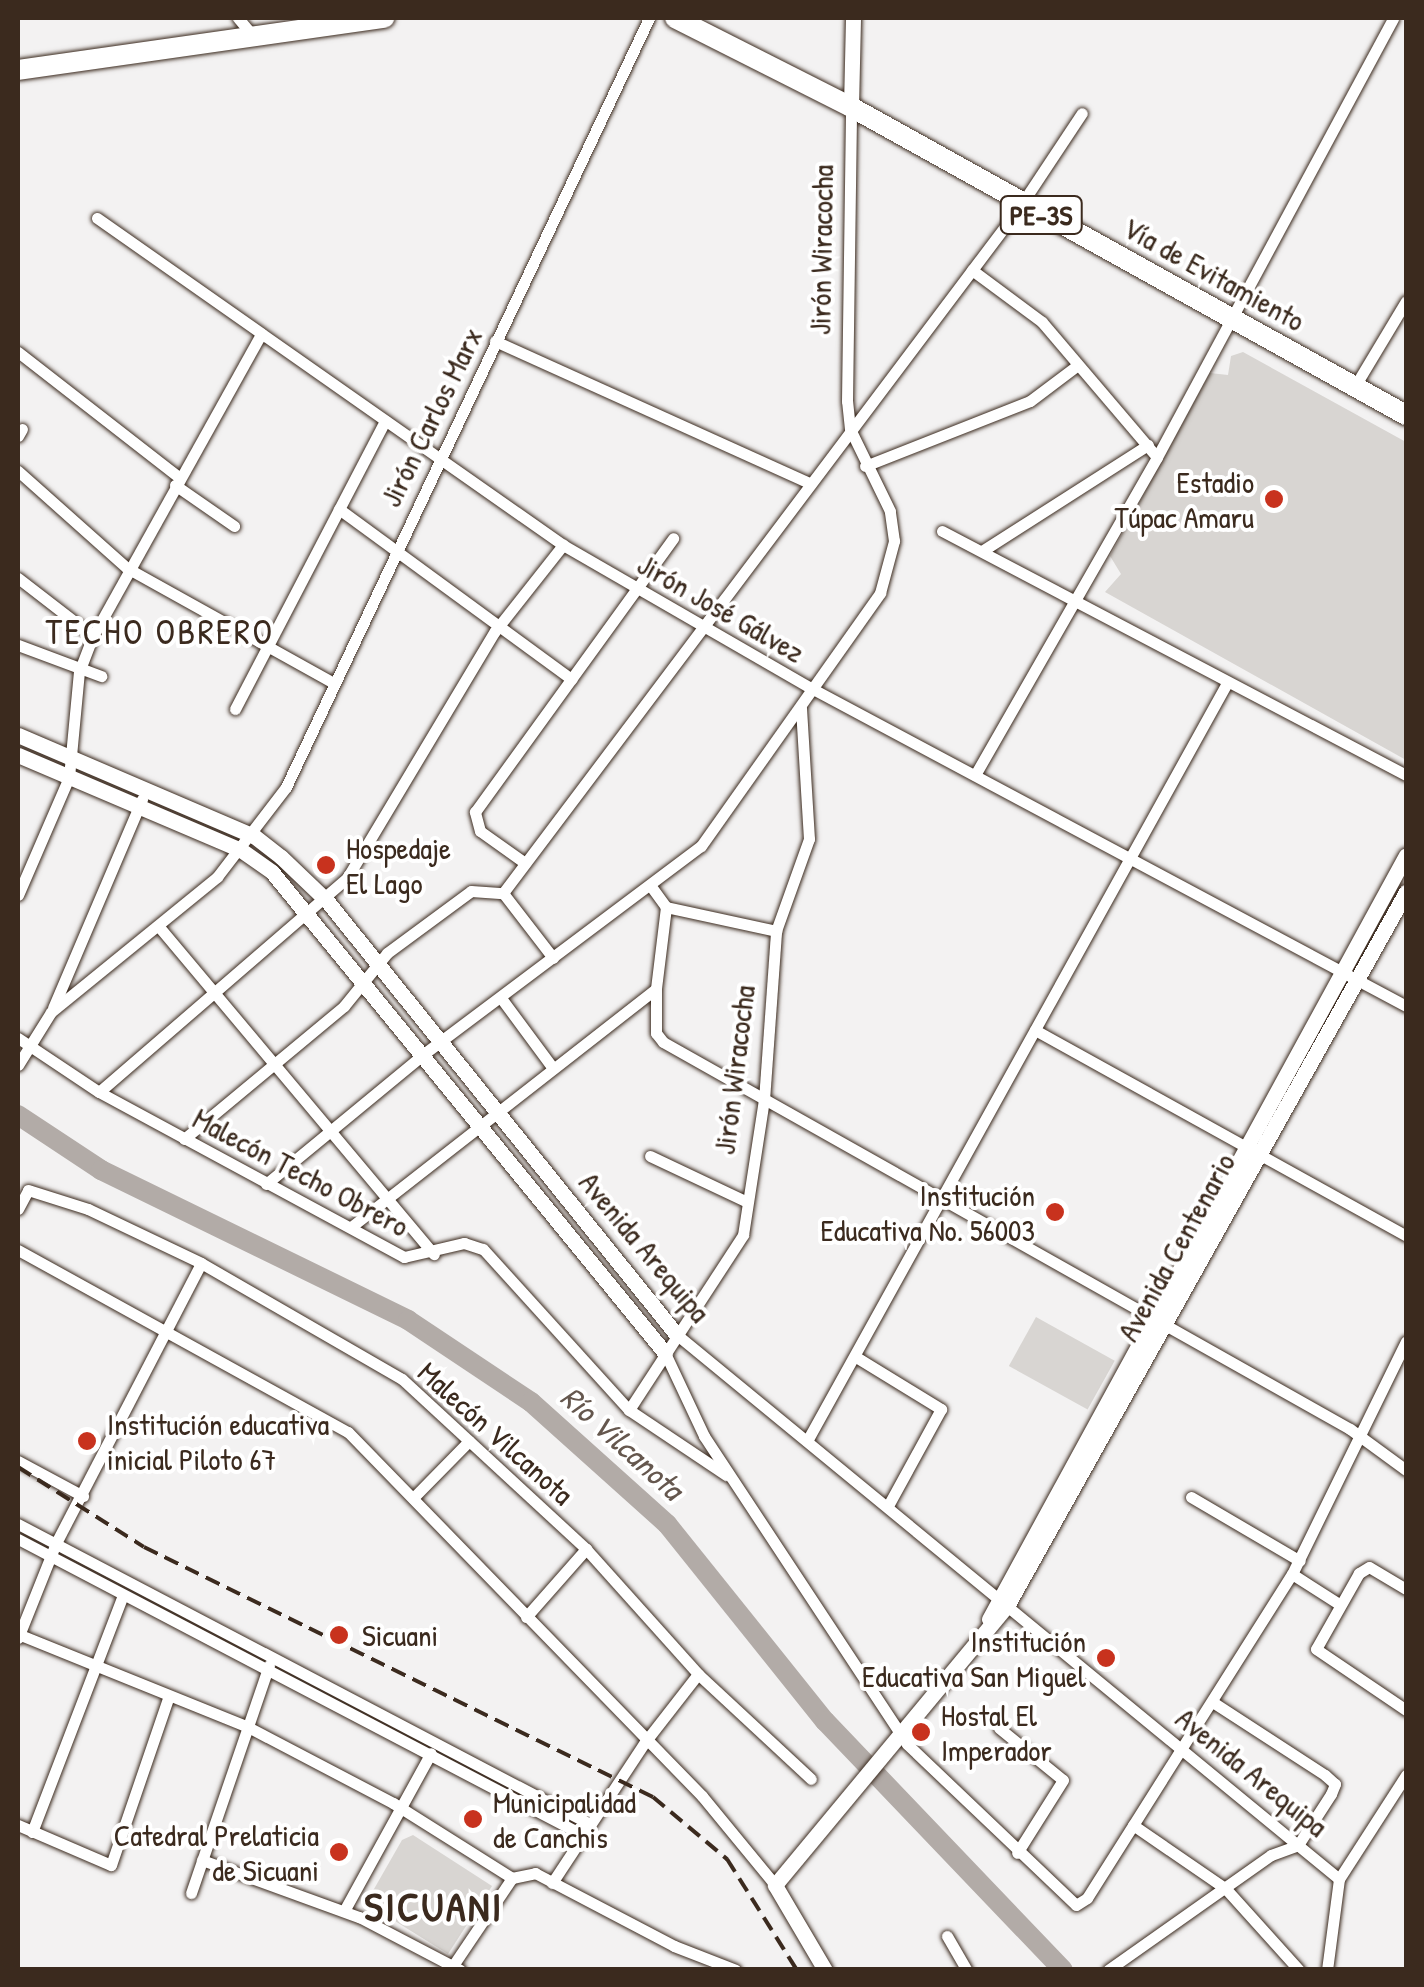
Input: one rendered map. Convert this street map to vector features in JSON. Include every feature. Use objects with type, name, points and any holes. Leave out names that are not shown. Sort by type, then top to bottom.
[{"type":"highway","points":[[18,70],[384,18]]},
{"type":"highway","name":"Vía de Evitamiento","points":[[676,18],[851,107],[1021,205],[1406,414]]},
{"type":"street","points":[[238,18],[254,37]]},
{"type":"street","name":"Jirón Carlos Marx","points":[[51,1012],[160,928],[242,850],[286,787],[437,459],[649,18]]},
{"type":"street","name":"Jirón Wiracocha","points":[[266,1184],[425,1054],[701,846],[880,593],[894,541],[882,485],[866,466],[850,429],[854,18]]},
{"type":"street","points":[[975,775],[1073,597],[1157,457],[1393,18]]},
{"type":"street","points":[[503,893],[1021,205],[1082,113]]},
{"type":"street","name":"Jirón José Gálvez","points":[[96,218],[563,546],[811,688],[1406,1006]]},
{"type":"street","points":[[972,270],[1042,322],[1157,457]]},
{"type":"street","points":[[1355,386],[1406,301]]},
{"type":"street","points":[[18,896],[69,777],[81,667],[93,636],[127,568],[260,334]]},
{"type":"street","points":[[495,341],[810,484]]},
{"type":"street","points":[[18,352],[234,526]]},
{"type":"street","points":[[866,466],[1030,402],[1078,365]]},
{"type":"street","points":[[235,709],[385,421]]},
{"type":"street","points":[[982,551],[1148,445]]},
{"type":"street","points":[[18,471],[127,568],[266,650],[334,682]]},
{"type":"street","points":[[338,509],[571,679]]},
{"type":"street","points":[[942,531],[1406,774]]},
{"type":"street","points":[[525,863],[474,821],[480,802],[638,590],[672,538]]},
{"type":"street","points":[[99,1092],[327,901],[360,860],[499,626],[563,546]]},
{"type":"street","points":[[18,578],[93,636]]},
{"type":"street","points":[[18,646],[101,676]]},
{"type":"street","points":[[807,1440],[1227,682]]},
{"type":"street","name":"Jirón Wiracocha","points":[[629,1410],[743,1235],[744,1201],[764,1100],[776,931],[808,839],[800,707]]},
{"type":"street","name":"Avenida Arequipa","points":[[18,735],[71,756],[242,850],[311,915],[483,1122],[665,1353]]},
{"type":"street","name":"Avenida Arequipa","points":[[18,755],[69,777],[254,836],[327,901],[676,1334],[1339,1880]]},
{"type":"street","points":[[19,1062],[51,1012],[142,798]]},
{"type":"street","points":[[775,1885],[845,1803],[1003,1600],[1159,1322],[1244,1146],[1352,976],[1406,855]]},
{"type":"street","points":[[650,884],[666,907],[656,988],[656,1033],[663,1042],[1362,1438],[1406,1470]]},
{"type":"street","points":[[184,1139],[366,983],[378,966],[471,891],[503,893],[553,958]]},
{"type":"street","name":"Avenida Centenario","points":[[1159,1322],[1260,1154],[1352,976],[1406,892]]},
{"type":"street","points":[[666,907],[776,931]]},
{"type":"street","points":[[160,928],[272,1066],[434,1254]]},
{"type":"street","points":[[351,1228],[656,988]]},
{"type":"street","points":[[501,998],[552,1068]]},
{"type":"street","points":[[1035,1030],[1406,1236]]},
{"type":"street","name":"Malecón Techo Obrero","points":[[18,1038],[99,1092],[404,1257],[434,1254],[464,1242],[483,1249],[629,1410],[733,1479]]},
{"type":"street","points":[[650,1156],[744,1201]]},
{"type":"street","name":"Malecón Vilcanota","points":[[18,1209],[28,1190],[88,1209],[201,1263],[402,1379],[586,1549],[698,1674],[812,1779]]},
{"type":"street","points":[[18,1250],[166,1336],[318,1411],[348,1432],[645,1742],[702,1796],[775,1885],[824,1970]]},
{"type":"street","points":[[201,1263],[56,1543],[18,1635],[248,1727],[403,1812],[512,1878],[535,1873],[698,1965],[736,1970]]},
{"type":"street","points":[[665,1353],[704,1436],[898,1731],[1017,1853],[1076,1905],[1087,1898],[1214,1703],[1300,1561],[1405,1348]]},
{"type":"street","points":[[856,1357],[941,1409],[888,1506]]},
{"type":"street","points":[[413,1498],[469,1441]]},
{"type":"street","points":[[18,1461],[83,1496]]},
{"type":"street","points":[[1191,1498],[1300,1561]]},
{"type":"street","points":[[18,1524],[272,1656],[585,1828]]},
{"type":"street","points":[[18,1539],[267,1670],[585,1828]]},
{"type":"street","points":[[526,1617],[586,1549]]},
{"type":"street","points":[[1406,1589],[1370,1567],[1339,1604],[1316,1649],[1406,1710]]},
{"type":"street","points":[[1292,1574],[1339,1604]]},
{"type":"street","points":[[32,1832],[92,1666],[124,1595]]},
{"type":"street","points":[[191,1893],[272,1656]]},
{"type":"street","points":[[552,1883],[645,1742],[698,1674]]},
{"type":"street","points":[[18,1825],[112,1865],[169,1696]]},
{"type":"street","points":[[1110,1968],[1271,1855],[1298,1845],[1335,1784],[1214,1703]]},
{"type":"street","points":[[999,1728],[1063,1780],[1017,1853]]},
{"type":"street","points":[[344,1911],[403,1812],[432,1754]]},
{"type":"street","points":[[1327,1970],[1339,1880],[1406,1776]]},
{"type":"street","points":[[1134,1825],[1226,1890],[1299,1970]]},
{"type":"street","points":[[202,1860],[344,1911],[457,1967],[512,1878]]},
{"type":"street","points":[[947,1936],[967,1970]]},
{"type":"shaded area","name":"Estadio Túpac Amaru","points":[[1243,352],[1406,442],[1406,760],[1105,592],[1121,574],[1110,556],[1210,373],[1228,375],[1231,356]]},
{"type":"shaded area","points":[[1036,1317],[1115,1361],[1088,1410],[1009,1366]]},
{"type":"shaded area","points":[[413,1835],[492,1886],[448,1954],[366,1903],[402,1840]]},
{"type":"waterway","name":"Río Vilcanota","points":[[18,1115],[101,1170],[408,1320],[531,1402],[667,1524],[825,1721],[1063,1970]]},
{"type":"railway","points":[[18,1467],[144,1547],[653,1797],[727,1859],[797,1970]]},
{"type":"place","name":"Estadio Túpac Amaru","points":[[1274,499]]},
{"type":"place","name":"Hospedaje El Lago","points":[[326,865]]},
{"type":"place","name":"Institución Educativa No. 56003","points":[[1055,1212]]},
{"type":"place","name":"Institución educativa inicial Piloto 67","points":[[87,1441]]},
{"type":"place","name":"Sicuani","points":[[339,1635]]},
{"type":"place","name":"Institución Educativa San Miguel","points":[[1106,1658]]},
{"type":"place","name":"Hostal El Imperador","points":[[921,1732]]},
{"type":"place","name":"Municipalidad de Canchis","points":[[473,1819]]},
{"type":"place","name":"Catedral Prelaticia de Sicuani","points":[[339,1852]]},
{"type":"district","name":"TECHO OBRERO","points":[[160,632]]},
{"type":"district","name":"SICUANI","points":[[434,1906]]}]
